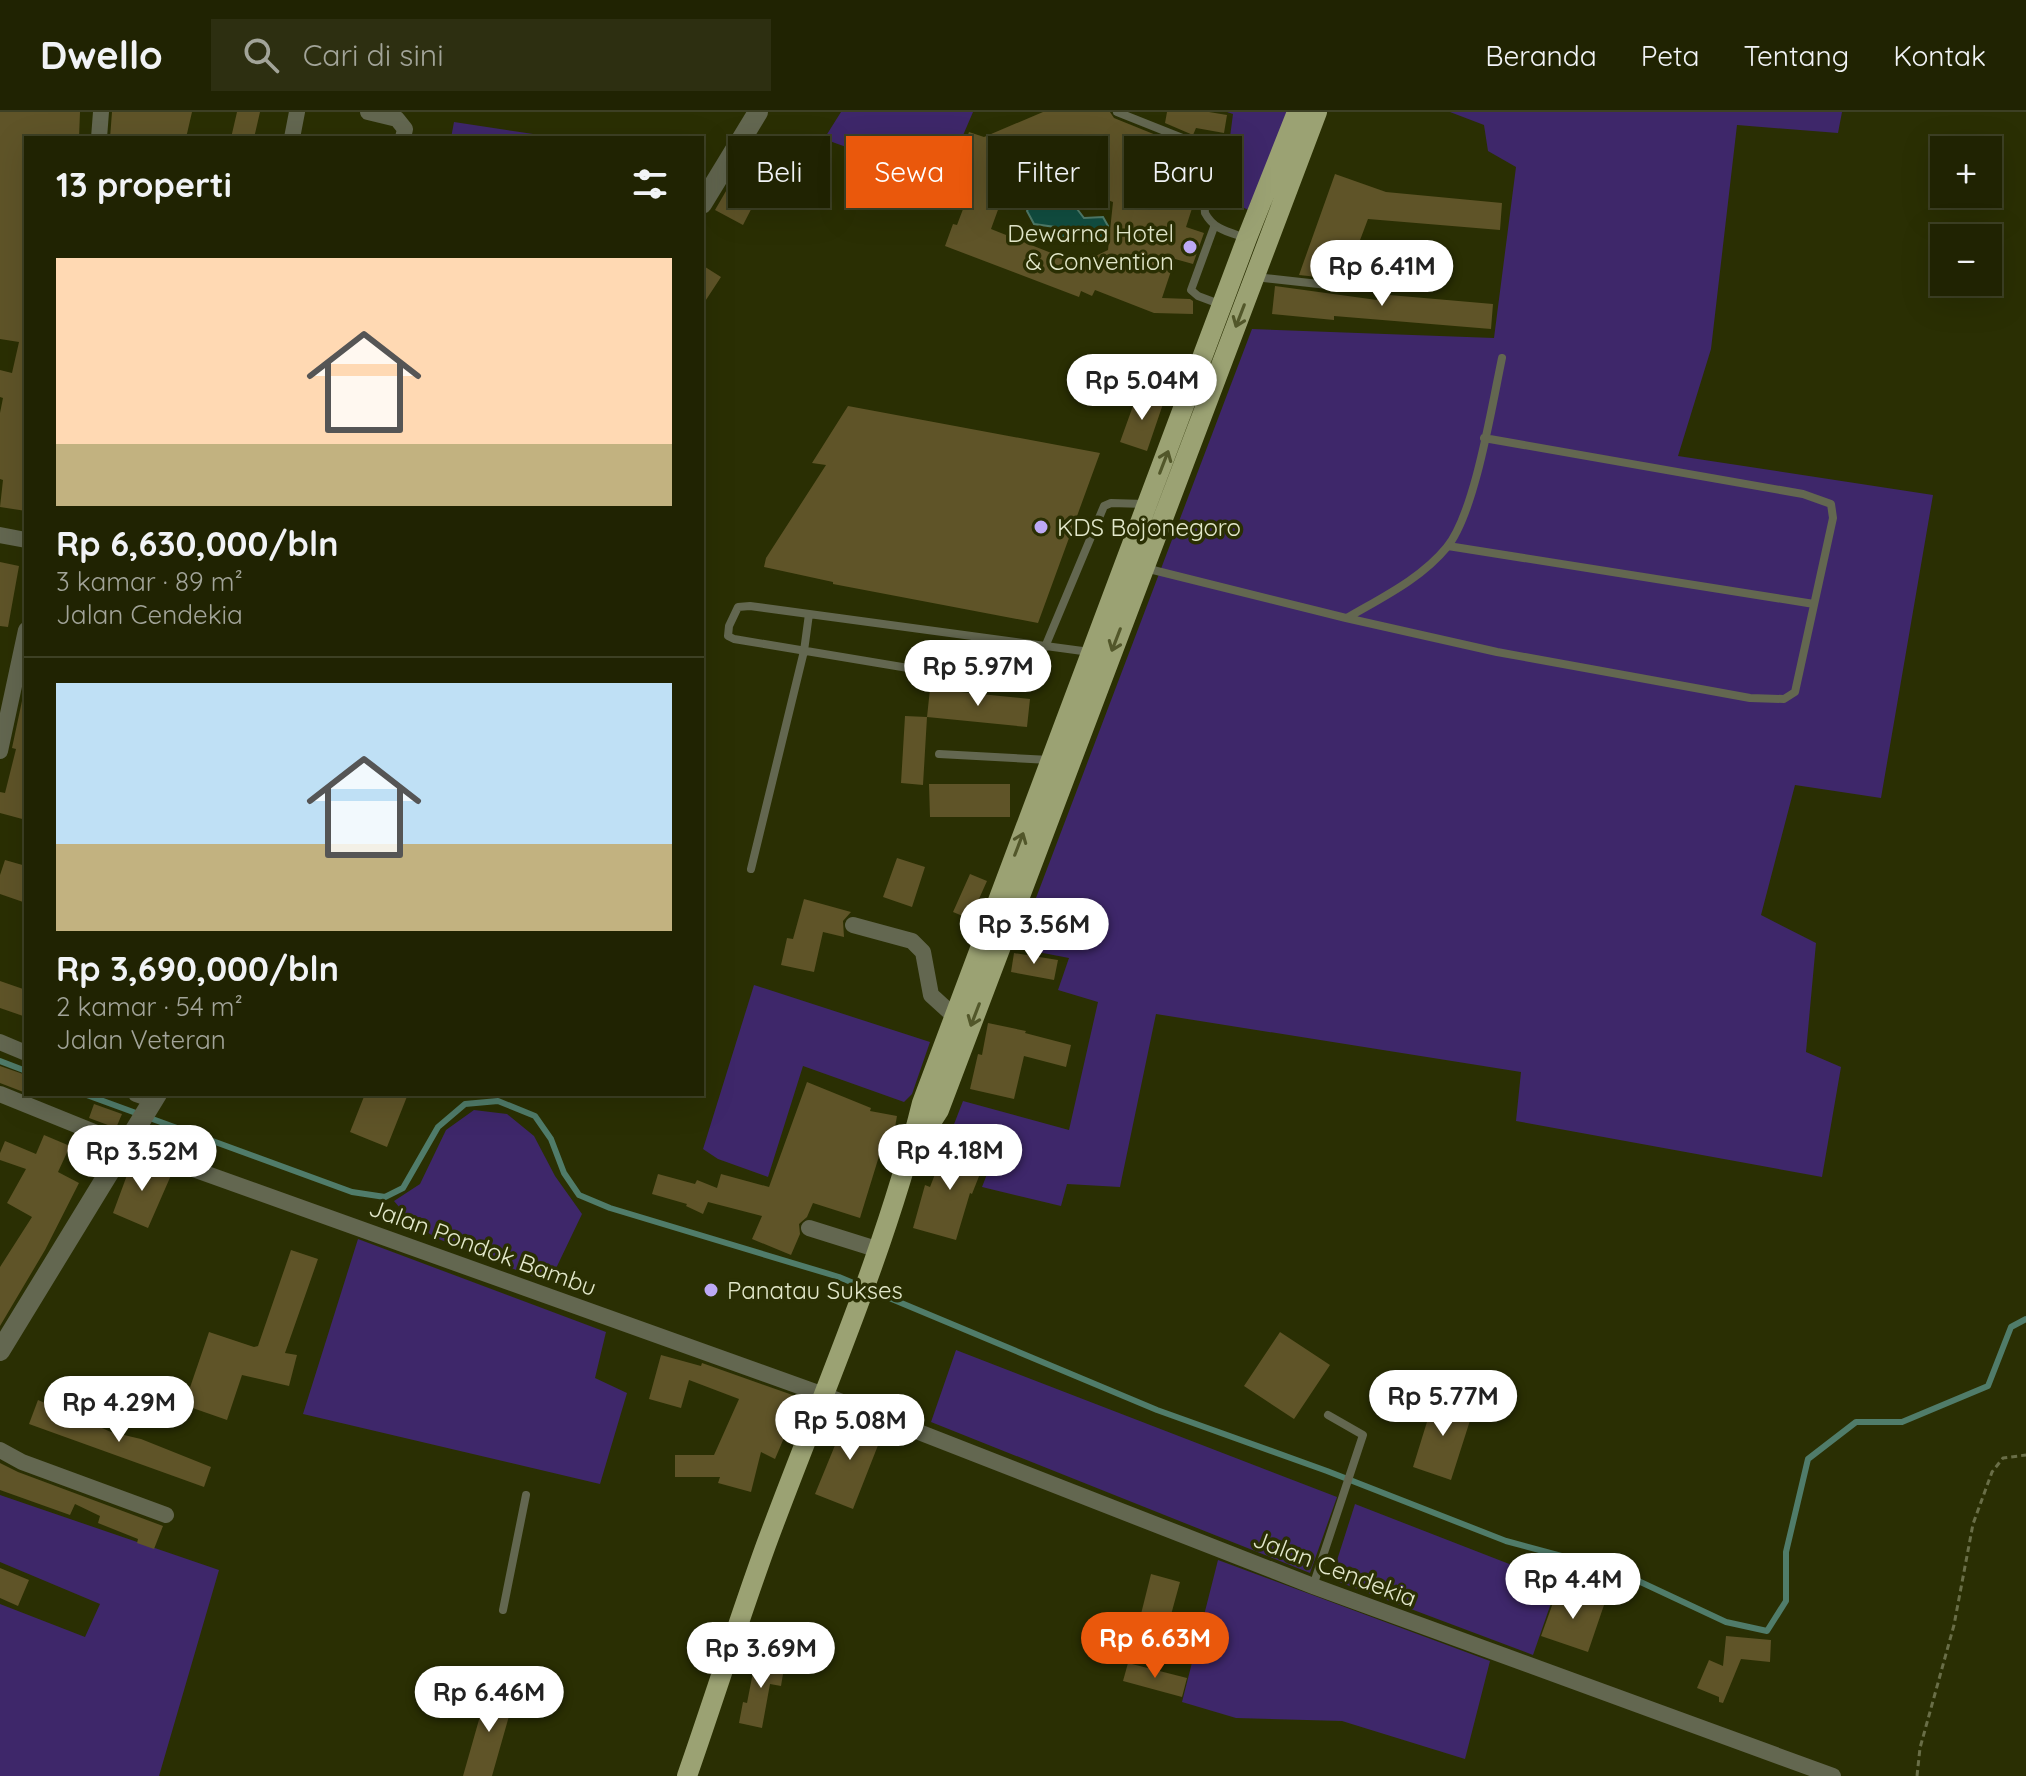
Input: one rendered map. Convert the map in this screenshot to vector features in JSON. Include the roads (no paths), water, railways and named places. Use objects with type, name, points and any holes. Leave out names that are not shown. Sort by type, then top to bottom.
[{"type":"main road","points":[[687,1776],[765,1547],[875,1254],[909,1155],[922,1103],[1091,652],[1135,564],[1148,504],[1297,112]]},
{"type":"main road","points":[[909,1155],[939,1110],[1135,564],[1254,277],[1317,112]]},
{"type":"street","points":[[99,136],[101,112]]},
{"type":"street","points":[[292,136],[297,112]]},
{"type":"street","points":[[368,112],[397,119],[405,129],[403,136]]},
{"type":"street","points":[[704,201],[758,112]]},
{"type":"street","points":[[0,535],[24,540]]},
{"type":"street","points":[[0,751],[21,678],[24,649]]},
{"type":"street","points":[[853,925],[912,941],[923,952],[931,995],[954,1016]]},
{"type":"street","points":[[0,1042],[24,1052]]},
{"type":"street","name":"Jalan Pondok Bambu","points":[[0,1094],[131,1136],[824,1395]]},
{"type":"street","points":[[0,1351],[131,1136],[150,1098]]},
{"type":"street","points":[[809,1228],[875,1254]]},
{"type":"street","name":"Jalan Cendekia","points":[[824,1395],[1313,1586],[1833,1776]]},
{"type":"street","points":[[0,1450],[22,1462],[166,1515]]},
{"type":"lane","points":[[1117,112],[1195,143],[1201,155],[1205,213],[1214,227],[1247,238]]},
{"type":"lane","points":[[1214,227],[1191,290],[1198,296],[1223,305]]},
{"type":"lane","points":[[1254,277],[1346,287],[1426,273]]},
{"type":"lane","points":[[1346,618],[1412,580],[1448,546],[1464,514],[1502,358]]},
{"type":"lane","points":[[1135,564],[1346,618],[1497,652],[1750,698],[1784,699],[1795,692],[1833,518],[1831,504],[1819,498],[1484,438]]},
{"type":"lane","points":[[1045,647],[1104,506],[1111,503],[1148,504]]},
{"type":"lane","points":[[1448,546],[1814,604]]},
{"type":"lane","points":[[920,670],[734,639],[728,636],[729,626],[738,607],[750,606],[1091,652]]},
{"type":"lane","points":[[751,869],[804,651],[809,614]]},
{"type":"lane","points":[[939,754],[1050,760]]},
{"type":"lane","points":[[1313,1586],[1363,1435],[1328,1415]]},
{"type":"lane","points":[[503,1610],[526,1495]]},
{"type":"water","points":[[1028,208],[1076,208],[1084,218],[1103,217],[1108,226],[1105,241],[1086,241],[1075,228],[1070,236],[1062,237],[1055,227],[1034,224]]},
{"type":"waterway","points":[[0,1061],[24,1070]]},
{"type":"waterway","points":[[89,1096],[352,1192],[385,1197],[403,1188],[438,1127],[465,1104],[498,1101],[535,1116],[551,1139],[564,1173],[579,1195],[610,1208],[839,1277],[1157,1410],[1327,1471],[1506,1541],[1617,1571],[1726,1622],[1767,1631],[1786,1601],[1786,1552],[1808,1459],[1856,1422],[1902,1422],[1988,1386],[2011,1327],[2026,1319]]},
{"type":"place","name":"Dewarna Hotel & Convention","points":[[1190,247]]},
{"type":"place","name":"KDS Bojonegoro","points":[[1041,527]]},
{"type":"place","name":"Panatau Sukses","points":[[711,1290]]}]
